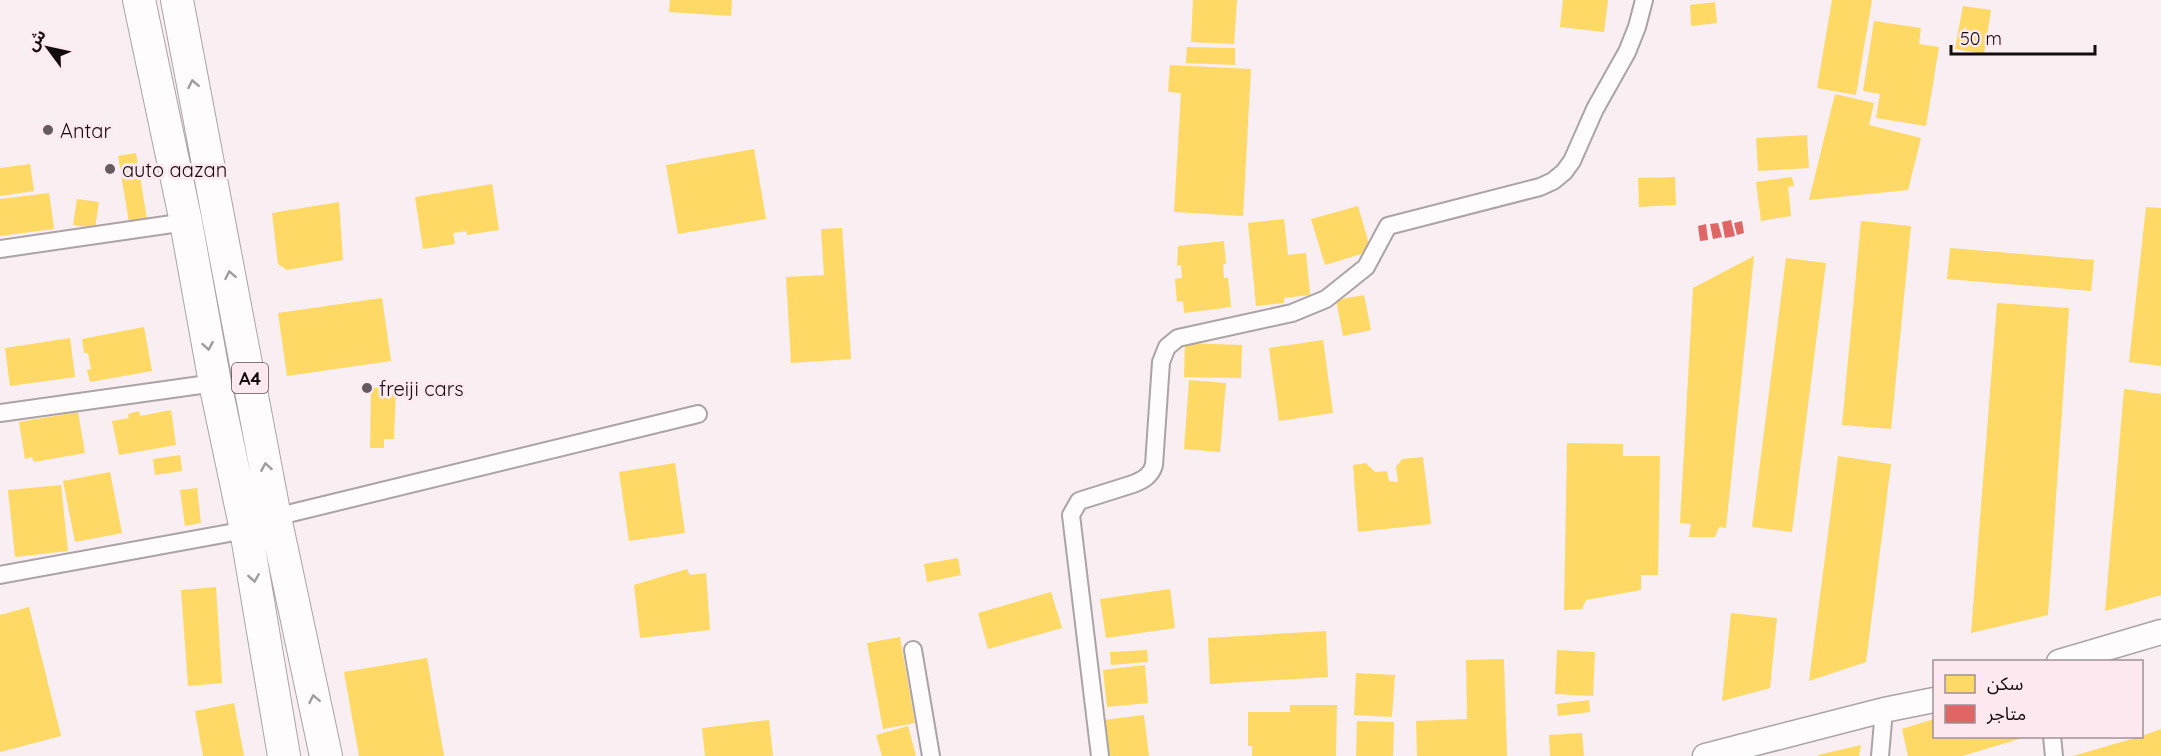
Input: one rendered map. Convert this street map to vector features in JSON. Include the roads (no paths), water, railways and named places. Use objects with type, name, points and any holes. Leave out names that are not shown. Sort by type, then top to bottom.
[{"type":"highway","name":"A4","points":[[139,0],[186,222],[215,382],[246,530],[284,756]]},
{"type":"highway","name":"A4","points":[[177,0],[275,517],[326,756]]},
{"type":"street","points":[[1100,756],[1071,515],[1079,501],[1141,481],[1152,471],[1161,362],[1167,347],[1178,338],[1292,313],[1326,299],[1366,267],[1388,226],[1529,190],[1553,181],[1572,161],[1595,110],[1627,52],[1644,0]]},
{"type":"street","points":[[0,249],[186,222]]},
{"type":"street","points":[[0,413],[215,382]]},
{"type":"street","points":[[275,517],[698,414]]},
{"type":"street","points":[[0,575],[246,530]]},
{"type":"street","points":[[2067,660],[2161,632]]},
{"type":"street","points":[[913,651],[931,756]]},
{"type":"street","points":[[1707,756],[1884,710],[1933,700]]},
{"type":"street","points":[[1880,756],[1884,710]]},
{"type":"street","points":[[2052,738],[2054,756]]},
{"type":"place","name":"Antar","points":[[48,130]]},
{"type":"place","name":"auto aazan","points":[[110,169]]},
{"type":"place","name":"freiji cars","points":[[367,388]]}]
